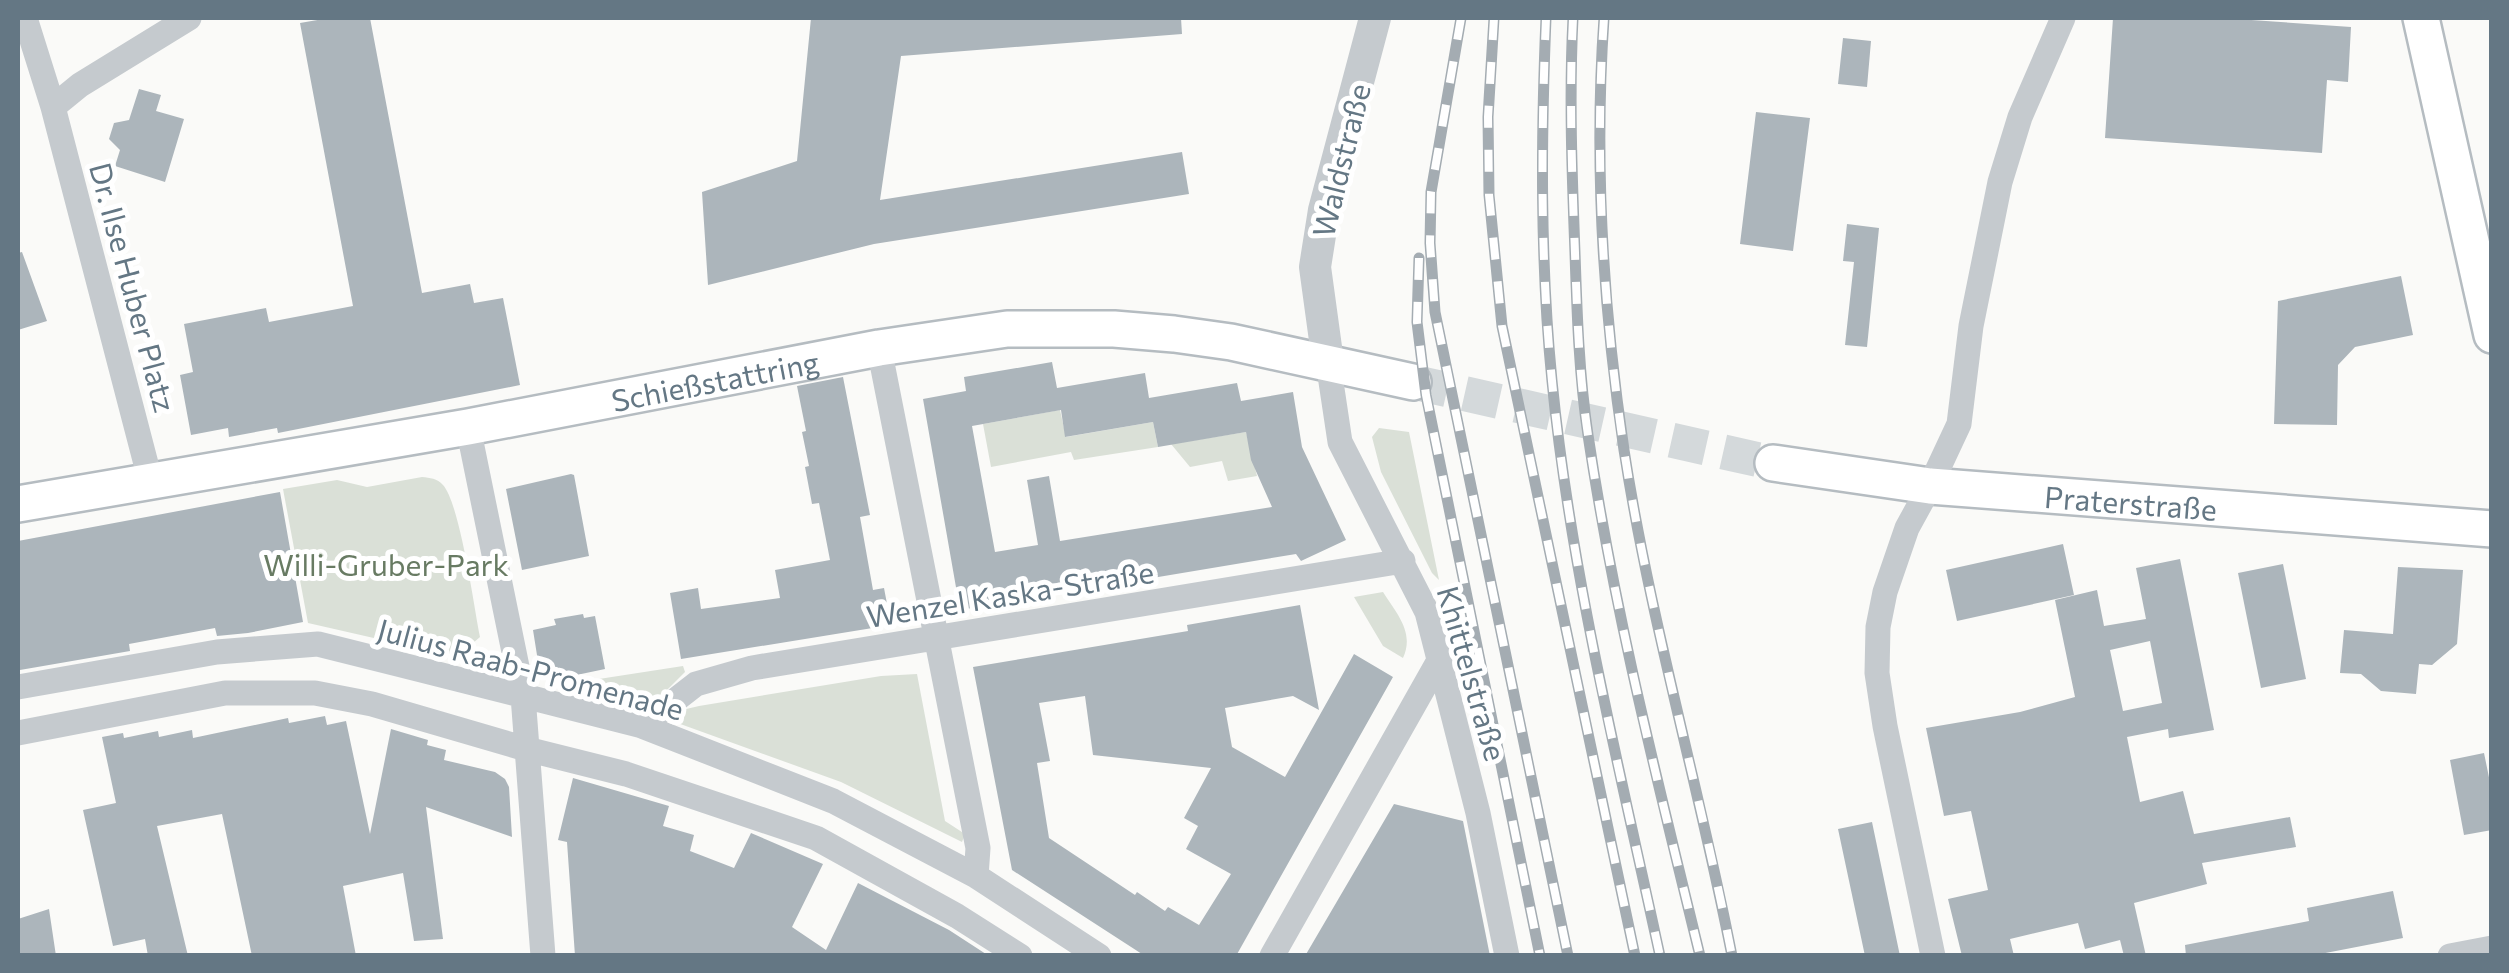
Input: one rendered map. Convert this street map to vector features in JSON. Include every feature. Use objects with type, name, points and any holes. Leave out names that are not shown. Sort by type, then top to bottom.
[{"type":"main road","points":[[2421,18],[2492,334]]},
{"type":"main road","name":"Schießstattring","points":[[18,504],[468,427],[879,348],[1007,329],[1114,329],[1193,336],[1413,382]]},
{"type":"main road","name":"Praterstraße","points":[[1773,462],[1930,486],[2492,529]]},
{"type":"street","name":"Dr. Ilse Huber Platz","points":[[25,18],[53,107],[152,483]]},
{"type":"street","points":[[53,107],[188,18]]},
{"type":"street","name":"Waldstraße","points":[[1328,362],[1314,267],[1324,210],[1374,18]]},
{"type":"street","points":[[1933,956],[1910,859],[1877,673],[1878,627],[1885,592],[1907,528],[1959,424],[1971,326],[2000,182],[2020,117],[2063,18]]},
{"type":"street","points":[[879,348],[978,848],[976,876]]},
{"type":"street","name":"Khittelstraße","points":[[1328,362],[1340,442],[1427,612],[1478,813],[1507,956]]},
{"type":"street","points":[[468,427],[523,696],[543,956]]},
{"type":"street","name":"Wenzel Kaska-Straße","points":[[642,726],[696,684],[752,668],[1404,561]]},
{"type":"street","name":"Julius Raab-Promenade","points":[[18,687],[217,652],[318,644],[642,726],[833,801],[976,876],[1099,956]]},
{"type":"street","points":[[1272,956],[1440,657]]},
{"type":"street","points":[[18,733],[225,693],[315,692],[372,704],[626,774],[816,838],[957,916],[1020,956]]},
{"type":"street","points":[[2450,956],[2492,948]]},
{"type":"green space","points":[[1060,410],[1066,437],[1153,422],[1158,447],[1074,460],[1071,452],[991,467],[983,424]]},
{"type":"green space","points":[[1379,428],[1409,432],[1439,580],[1381,472],[1372,437]]},
{"type":"green space","points":[[1246,432],[1257,476],[1228,481],[1222,461],[1190,467],[1171,444]]},
{"type":"green space","name":"Willi-Gruber-Park","points":[[422,477],[438,481],[449,496],[461,534],[480,637],[457,657],[308,623],[283,489],[337,480],[367,487]]},
{"type":"green space","points":[[1383,592],[1405,631],[1403,658],[1383,646],[1354,597]]},
{"type":"green space","points":[[683,666],[685,672],[645,706],[568,686],[573,683]]},
{"type":"green space","points":[[917,674],[945,821],[965,834],[962,842],[841,782],[672,721],[682,710],[699,706],[881,676]]},
{"type":"building","points":[[370,18],[422,293],[470,284],[474,303],[503,298],[520,385],[278,433],[277,428],[229,437],[228,428],[191,435],[180,375],[193,372],[184,324],[266,308],[269,322],[353,306],[300,23]]},
{"type":"building","points":[[811,18],[1181,18],[1182,34],[901,56],[880,200],[1182,152],[1189,194],[874,244],[708,285],[702,192],[797,161]]},
{"type":"building","points":[[2113,18],[2222,18],[2351,27],[2348,82],[2327,80],[2322,153],[2105,138]]},
{"type":"building","points":[[1843,38],[1871,41],[1867,87],[1838,84]]},
{"type":"building","points":[[139,89],[161,95],[156,111],[184,119],[165,182],[115,166],[120,150],[109,139],[114,123],[129,120]]},
{"type":"building","points":[[1756,112],[1810,118],[1793,251],[1740,244]]},
{"type":"building","points":[[1847,224],[1879,228],[1867,347],[1845,345],[1854,262],[1843,261]]},
{"type":"building","points":[[22,252],[47,321],[18,330],[18,253]]},
{"type":"building","points":[[2401,276],[2413,335],[2355,347],[2338,365],[2337,425],[2274,424],[2278,301]]},
{"type":"building","points":[[1052,362],[1057,388],[1145,373],[1149,398],[1237,383],[1241,401],[1293,392],[1302,447],[1346,540],[1301,561],[1296,554],[960,610],[923,399],[966,391],[964,377]],"holes":[[[1061,410],[1065,437],[1153,422],[1158,447],[1246,432],[1251,460],[1272,507],[1060,541],[1049,476],[1027,480],[1038,545],[995,552],[972,426]]]},
{"type":"building","points":[[843,377],[870,515],[860,517],[873,590],[884,588],[891,625],[681,659],[670,593],[698,588],[701,609],[780,598],[775,570],[830,560],[819,503],[812,504],[802,432],[806,431],[797,386]]},
{"type":"building","points":[[571,474],[589,556],[522,570],[506,489]]},
{"type":"building","points":[[280,492],[303,622],[217,636],[215,628],[129,644],[130,651],[20,670],[18,541]]},
{"type":"building","points":[[2063,544],[2074,595],[1957,621],[1946,570]]},
{"type":"building","points":[[2180,559],[2214,730],[2169,738],[2168,729],[2127,737],[2140,802],[2183,791],[2194,834],[2290,817],[2296,847],[2202,863],[2207,884],[2134,903],[2146,956],[2124,956],[2120,940],[2085,949],[2078,923],[2010,939],[2014,956],[1962,956],[1948,899],[1988,890],[1971,811],[1944,816],[1926,728],[2020,712],[2075,697],[2055,600],[2097,590],[2104,626],[2146,619],[2136,568]],"holes":[[[2150,641],[2162,703],[2123,711],[2110,650]]]},
{"type":"building","points":[[2283,564],[2306,679],[2261,688],[2238,573]]},
{"type":"building","points":[[2398,567],[2463,570],[2457,644],[2432,665],[2419,664],[2416,694],[2381,691],[2361,674],[2340,673],[2344,630],[2393,634]]},
{"type":"building","points":[[1300,605],[1319,710],[1293,696],[1225,708],[1232,747],[1285,777],[1354,654],[1393,677],[1236,956],[1145,956],[1012,870],[973,667],[1188,631],[1187,625]],"holes":[[[1085,696],[1093,755],[1211,768],[1184,818],[1198,826],[1186,849],[1231,874],[1199,925],[1168,907],[1165,911],[1137,892],[1135,895],[1049,838],[1037,763],[1050,761],[1039,703]]]},
{"type":"building","points":[[583,614],[584,618],[595,616],[605,669],[548,681],[540,674],[533,630],[556,625],[554,619]]},
{"type":"building","points":[[325,716],[327,725],[346,721],[370,834],[391,729],[446,750],[444,760],[495,772],[505,779],[509,787],[512,837],[426,807],[443,939],[414,941],[403,873],[343,886],[356,956],[252,956],[222,814],[157,826],[188,956],[148,956],[145,939],[113,946],[83,810],[116,803],[102,737],[123,733],[124,738],[158,731],[159,737],[192,730],[193,738],[288,718],[289,723]]},
{"type":"building","points":[[2484,753],[2492,792],[2492,830],[2464,835],[2450,760]]},
{"type":"building","points":[[573,778],[669,806],[663,826],[694,835],[690,851],[734,868],[751,833],[823,864],[792,927],[826,950],[858,883],[949,930],[989,956],[575,956],[567,842],[558,840]]},
{"type":"building","points":[[1394,804],[1463,821],[1490,956],[1305,956]]},
{"type":"building","points":[[1872,822],[1900,956],[1865,956],[1838,829]]},
{"type":"building","points":[[2393,891],[2403,938],[2310,956],[2186,956],[2185,945],[2309,921],[2307,908]]},
{"type":"building","points":[[49,909],[56,956],[18,956],[18,919]]},
{"type":"tunnel","points":[[1413,382],[1773,463]]},
{"type":"railway","points":[[1461,18],[1431,192],[1435,312],[1568,956]]},
{"type":"railway","points":[[1494,18],[1488,117],[1489,195],[1502,326],[1635,956]]},
{"type":"railway","points":[[1546,18],[1544,245],[1560,454],[1598,670],[1660,956]]},
{"type":"railway","points":[[1573,18],[1573,194],[1585,412],[1624,632],[1700,956]]},
{"type":"railway","points":[[1604,18],[1600,125],[1602,234],[1624,450],[1647,577],[1732,956]]},
{"type":"railway","points":[[1419,258],[1417,322],[1426,395],[1540,956]]}]
